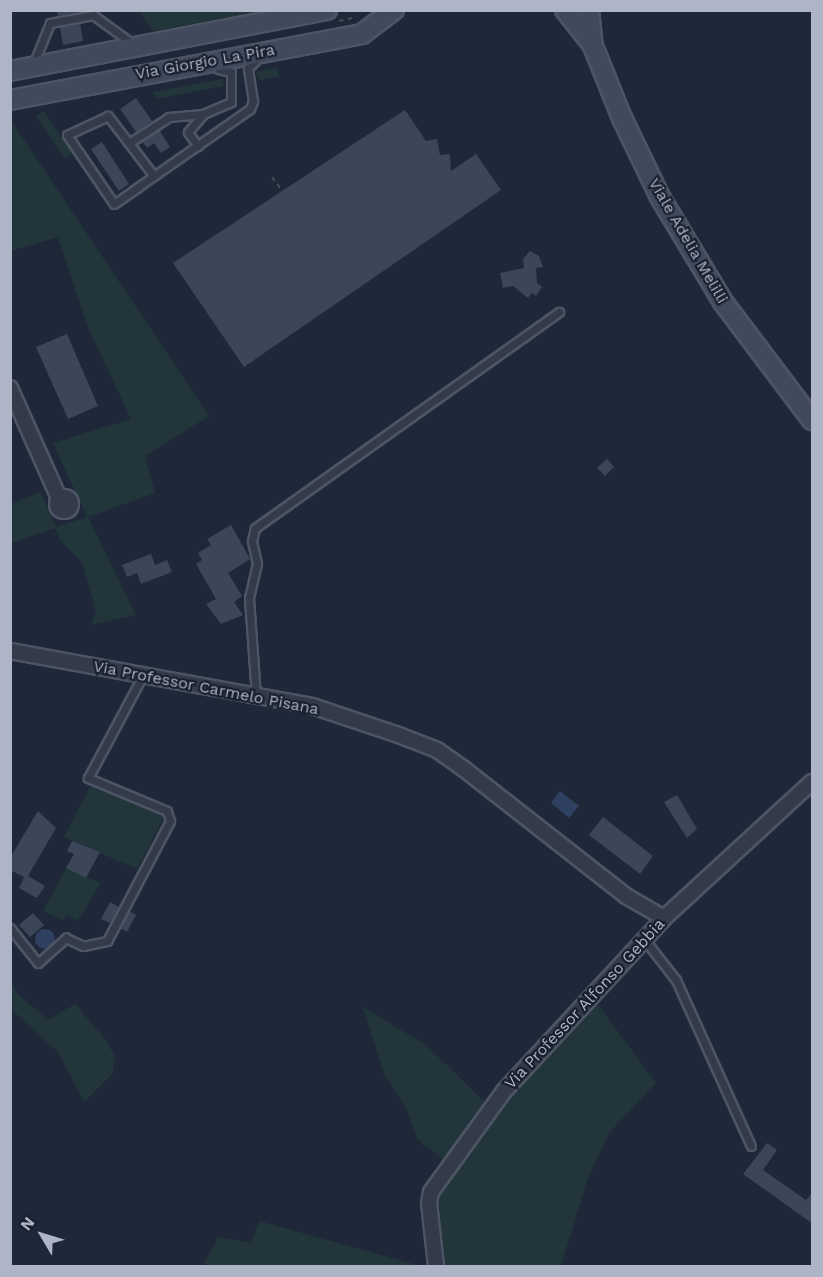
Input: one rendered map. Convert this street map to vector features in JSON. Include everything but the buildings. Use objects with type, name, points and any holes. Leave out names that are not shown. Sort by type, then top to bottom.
[{"type":"main road","name":"Via Giorgio La Pira","points":[[10,71],[327,10]]},
{"type":"main road","name":"Via Giorgio La Pira","points":[[10,100],[145,72],[362,34],[394,10]]},
{"type":"main road","points":[[565,10],[593,45]]},
{"type":"main road","points":[[589,10],[593,45]]},
{"type":"main road","name":"Viale Adelia Melilli","points":[[593,45],[638,153],[689,248],[756,348],[813,420]]},
{"type":"street","points":[[10,388],[59,498]]},
{"type":"street","name":"Via Professor Carmelo Pisana","points":[[10,651],[312,706],[437,750],[626,896],[664,918]]},
{"type":"street","name":"Via Professor Alfonso Gebbia","points":[[436,1266],[429,1203],[438,1181],[530,1059],[664,918],[699,890],[813,782]]},
{"type":"lane","points":[[32,68],[50,22],[93,15],[137,47]]},
{"type":"lane","points":[[154,176],[108,116],[67,135],[114,204],[198,146],[249,109],[253,101],[247,74],[252,62],[312,51],[350,36]]},
{"type":"lane","points":[[129,143],[169,117],[203,114],[231,102],[232,77],[229,69],[168,78],[145,72]]},
{"type":"lane","points":[[198,146],[188,132],[203,114]]},
{"type":"lane","points":[[256,696],[249,598],[257,563],[252,541],[255,528],[559,312]]},
{"type":"lane","points":[[10,928],[38,963],[66,938],[83,946],[107,941],[170,821],[167,810],[88,778],[143,675]]},
{"type":"lane","points":[[645,939],[676,980],[751,1146]]},
{"type":"path","points":[[272,177],[281,189]]},
{"type":"green space","points":[[139,11],[265,11],[153,31]]},
{"type":"green space","points":[[276,67],[279,76],[260,80],[256,72]]},
{"type":"green space","points":[[223,79],[223,86],[157,99],[153,92]]},
{"type":"green space","points":[[44,111],[72,153],[65,158],[36,116]]},
{"type":"green space","points":[[10,119],[209,416],[145,456],[155,493],[88,517],[136,615],[91,625],[96,611],[82,562],[60,540],[55,528],[11,543],[11,504],[41,492],[56,527],[87,517],[53,443],[131,419],[88,327],[58,237],[11,251]]},
{"type":"green space","points":[[91,785],[164,817],[137,869],[64,837]]},
{"type":"green space","points":[[66,868],[101,883],[78,921],[67,915],[63,920],[43,911]]},
{"type":"green space","points":[[10,981],[19,995],[48,1020],[75,1004],[106,1040],[115,1057],[113,1073],[84,1102],[58,1052],[13,1011]]},
{"type":"green space","points":[[594,999],[656,1083],[609,1133],[587,1181],[561,1266],[441,1266],[435,1198],[516,1085]]},
{"type":"green space","points":[[363,1007],[426,1045],[486,1103],[445,1161],[417,1139],[407,1110],[384,1074]]},
{"type":"green space","points":[[259,1221],[421,1266],[203,1266],[218,1237],[251,1243]]},
{"type":"water","points":[[560,791],[579,806],[569,818],[551,803]]},
{"type":"water","points":[[45,929],[52,932],[55,939],[52,946],[45,949],[38,946],[35,939],[38,932]]}]
